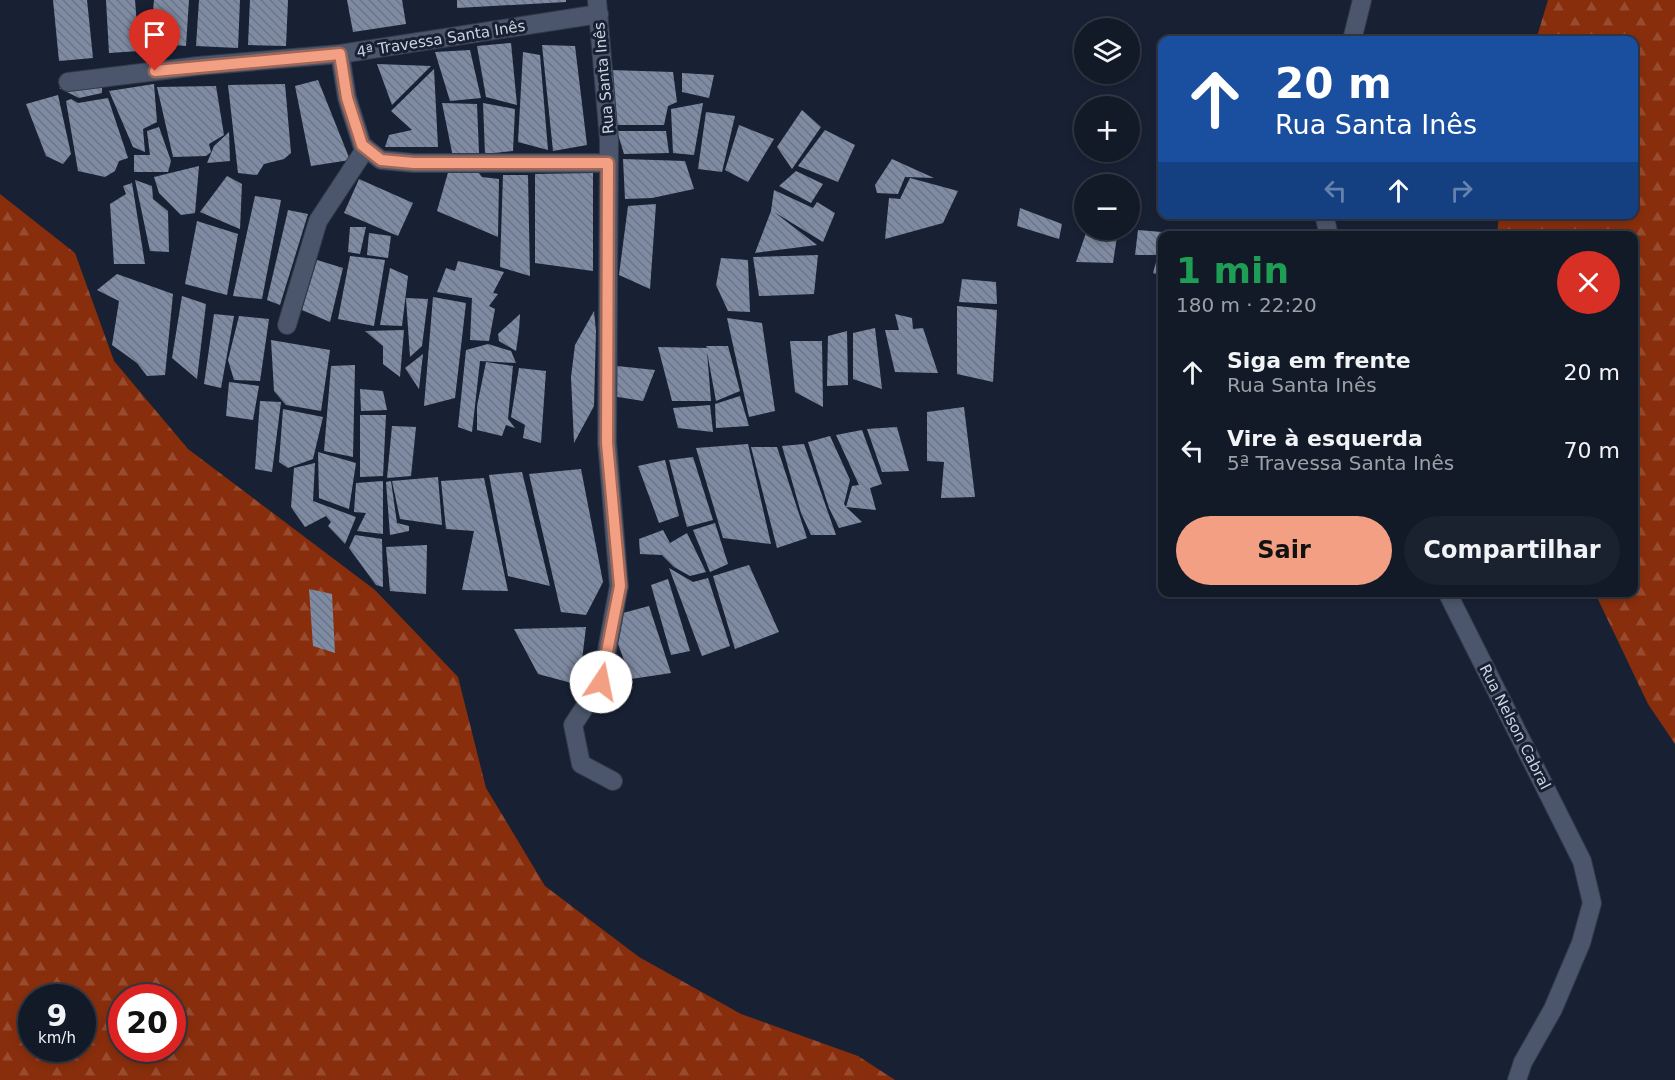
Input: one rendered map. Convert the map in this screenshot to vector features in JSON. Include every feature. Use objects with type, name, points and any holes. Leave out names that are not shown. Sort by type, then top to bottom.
[{"type":"street","points":[[1353,36],[1362,0]]},
{"type":"street","name":"4ª Travessa Santa Inês","points":[[68,82],[198,66],[340,54],[598,7]]},
{"type":"street","name":"Rua Santa Inês","points":[[598,7],[608,163],[607,442],[620,586],[601,682],[573,725],[581,764],[613,781]]},
{"type":"street","points":[[340,54],[347,98],[362,145],[381,160],[414,163],[608,163]]},
{"type":"street","points":[[287,325],[318,221],[366,148]]},
{"type":"street","name":"Rua Nelson Cabral","points":[[1450,597],[1582,861],[1592,903],[1581,943],[1553,1009],[1522,1062],[1517,1080]]},
{"type":"green space","points":[[1548,0],[1675,0],[1675,744],[1648,704],[1597,597],[1638,597],[1638,231],[1497,231],[1499,219],[1638,219],[1638,36],[1537,36]]},
{"type":"green space","points":[[0,194],[75,253],[114,361],[188,449],[375,590],[458,677],[486,788],[545,886],[639,957],[741,1014],[858,1056],[895,1080],[0,1080]]},
{"type":"building","points":[[53,0],[87,0],[93,58],[59,61]]},
{"type":"building","points":[[106,0],[135,0],[139,51],[109,53]]},
{"type":"building","points":[[154,0],[189,0],[186,46],[150,43]]},
{"type":"building","points":[[199,0],[240,0],[238,48],[196,46]]},
{"type":"building","points":[[250,0],[288,0],[286,46],[248,45]]},
{"type":"building","points":[[347,0],[402,0],[406,24],[353,32]]},
{"type":"building","points":[[457,0],[566,0],[566,2],[457,8]]},
{"type":"building","points":[[511,43],[517,105],[486,97],[477,46]]},
{"type":"building","points":[[542,45],[575,46],[587,145],[553,151]]},
{"type":"building","points":[[470,50],[481,98],[450,101],[435,52]]},
{"type":"building","points":[[523,52],[540,55],[548,150],[518,142]]},
{"type":"building","points":[[377,64],[431,66],[392,105]]},
{"type":"building","points":[[434,69],[438,147],[385,147],[389,135],[412,130],[391,111]]},
{"type":"building","points":[[610,70],[673,72],[677,102],[668,106],[664,125],[611,125]]},
{"type":"building","points":[[682,73],[714,75],[709,98],[682,92]]},
{"type":"building","points":[[318,80],[350,160],[311,166],[295,86]]},
{"type":"building","points":[[102,83],[102,93],[79,98],[59,88]]},
{"type":"building","points":[[154,84],[157,122],[143,129],[145,152],[133,147],[109,91]]},
{"type":"building","points":[[285,84],[291,153],[284,159],[264,164],[257,175],[238,173],[228,85]]},
{"type":"building","points":[[216,86],[224,135],[209,144],[211,152],[206,156],[173,157],[157,87]]},
{"type":"building","points":[[58,95],[71,154],[63,164],[46,156],[26,104]]},
{"type":"building","points":[[108,98],[128,158],[119,161],[115,171],[105,177],[78,171],[66,101],[71,99],[78,103]]},
{"type":"building","points":[[442,103],[477,104],[479,153],[453,157]]},
{"type":"building","points":[[483,103],[515,109],[513,151],[485,154]]},
{"type":"building","points":[[703,103],[694,155],[673,153],[671,109]]},
{"type":"building","points":[[802,110],[821,127],[792,169],[777,147]]},
{"type":"building","points":[[706,112],[735,116],[722,172],[698,169]]},
{"type":"building","points":[[739,125],[774,139],[748,182],[725,170]]},
{"type":"building","points":[[159,127],[171,161],[168,172],[134,172],[134,155],[150,155],[147,131]]},
{"type":"building","points":[[825,130],[855,145],[838,182],[798,166]]},
{"type":"building","points":[[617,131],[666,131],[669,153],[624,154]]},
{"type":"building","points":[[229,132],[230,161],[207,163],[214,146]]},
{"type":"building","points":[[623,159],[685,161],[694,189],[652,198],[625,199]]},
{"type":"building","points":[[892,159],[934,178],[905,177],[898,194],[877,193],[875,185]]},
{"type":"building","points":[[451,162],[473,165],[482,177],[499,179],[498,237],[437,211]]},
{"type":"building","points":[[199,166],[195,213],[181,215],[159,193],[154,177]]},
{"type":"building","points":[[796,171],[823,184],[811,203],[779,186]]},
{"type":"building","points":[[593,173],[593,271],[535,263],[535,174]]},
{"type":"building","points":[[503,175],[528,175],[530,276],[500,267]]},
{"type":"building","points":[[227,176],[242,184],[240,229],[200,212]]},
{"type":"building","points":[[910,178],[958,191],[943,223],[885,239],[889,198],[900,199]]},
{"type":"building","points":[[359,179],[413,203],[398,236],[344,213]]},
{"type":"building","points":[[135,180],[152,186],[153,199],[168,211],[169,252],[150,251]]},
{"type":"building","points":[[132,183],[145,264],[114,264],[110,204],[126,194],[123,186]]},
{"type":"building","points":[[774,190],[813,208],[817,202],[835,213],[823,242],[774,212],[817,245],[755,253],[771,211]]},
{"type":"building","points":[[255,196],[281,200],[262,299],[233,296]]},
{"type":"building","points":[[656,204],[650,289],[619,275],[628,206]]},
{"type":"building","points":[[1020,208],[1062,224],[1059,239],[1017,226]]},
{"type":"building","points":[[288,210],[308,214],[280,305],[267,300]]},
{"type":"building","points":[[197,221],[238,234],[227,295],[185,284]]},
{"type":"building","points":[[350,227],[366,227],[360,254],[348,252]]},
{"type":"building","points":[[1140,230],[1158,232],[1158,255],[1135,255],[1137,240],[1140,240]]},
{"type":"building","points":[[369,233],[391,236],[388,258],[367,255]]},
{"type":"building","points":[[1084,240],[1116,240],[1113,263],[1076,262]]},
{"type":"building","points":[[818,255],[814,294],[759,296],[753,257]]},
{"type":"building","points":[[1158,255],[1158,275],[1153,273]]},
{"type":"building","points":[[350,256],[385,260],[374,326],[338,319]]},
{"type":"building","points":[[721,258],[748,260],[750,312],[728,311],[716,285]]},
{"type":"building","points":[[317,260],[343,268],[330,322],[302,310]]},
{"type":"building","points":[[458,261],[504,272],[493,293],[498,294],[489,306],[495,309],[489,341],[470,340],[472,298],[437,292],[446,268],[455,271]]},
{"type":"building","points":[[390,268],[408,276],[402,326],[380,325]]},
{"type":"building","points":[[117,274],[173,294],[165,375],[147,376],[137,363],[112,345],[119,301],[97,290]]},
{"type":"building","points":[[962,279],[996,282],[997,304],[959,302]]},
{"type":"building","points":[[182,296],[206,304],[197,379],[172,358]]},
{"type":"building","points":[[433,297],[466,303],[455,398],[424,406]]},
{"type":"building","points":[[406,298],[428,299],[422,346],[410,357]]},
{"type":"building","points":[[957,306],[997,310],[993,382],[957,374]]},
{"type":"building","points":[[594,311],[596,331],[594,406],[574,443],[571,377],[575,345]]},
{"type":"building","points":[[214,314],[234,316],[221,388],[204,384]]},
{"type":"building","points":[[520,314],[516,351],[499,341],[498,334]]},
{"type":"building","points":[[895,314],[912,318],[913,329],[923,328],[938,373],[895,372],[885,330],[899,330]]},
{"type":"building","points":[[239,316],[269,319],[260,381],[234,380],[228,360]]},
{"type":"building","points":[[727,318],[762,323],[775,411],[749,417]]},
{"type":"building","points":[[875,328],[882,389],[853,379],[853,333]]},
{"type":"building","points":[[404,330],[400,377],[383,364],[383,346],[365,331]]},
{"type":"building","points":[[847,331],[848,385],[827,386],[828,336]]},
{"type":"building","points":[[271,340],[330,350],[321,411],[286,405],[274,391]]},
{"type":"building","points":[[790,341],[822,341],[823,407],[795,392]]},
{"type":"building","points":[[488,344],[511,351],[516,363],[480,361],[472,432],[458,427],[466,350]]},
{"type":"building","points":[[706,346],[728,346],[740,391],[716,401],[707,352],[711,401],[672,401],[658,347],[707,348]]},
{"type":"building","points":[[423,354],[419,389],[405,368]]},
{"type":"building","points":[[486,362],[513,366],[508,419],[515,428],[506,425],[502,436],[477,430],[477,406]]},
{"type":"building","points":[[355,365],[353,457],[324,451],[331,366]]},
{"type":"building","points":[[617,366],[655,370],[643,401],[612,396]]},
{"type":"building","points":[[519,368],[546,371],[541,443],[523,438],[525,425],[511,417]]},
{"type":"building","points":[[229,382],[259,386],[253,420],[226,416]]},
{"type":"building","points":[[360,389],[383,391],[387,410],[361,411]]},
{"type":"building","points":[[740,396],[749,426],[716,428],[715,404]]},
{"type":"building","points":[[260,401],[281,402],[272,472],[255,469]]},
{"type":"building","points":[[710,405],[713,432],[678,428],[673,408]]},
{"type":"building","points":[[964,407],[975,497],[941,498],[944,462],[927,461],[927,412]]},
{"type":"building","points":[[283,409],[323,417],[313,459],[288,468],[279,462]]},
{"type":"building","points":[[360,415],[386,415],[383,476],[360,477]]},
{"type":"building","points":[[392,426],[416,427],[411,476],[387,478]]},
{"type":"building","points":[[897,427],[909,471],[882,472],[867,429]]},
{"type":"building","points":[[862,430],[882,484],[870,488],[876,510],[846,507],[852,486],[859,485],[836,435]]},
{"type":"building","points":[[830,436],[850,480],[844,504],[862,522],[839,528],[829,508],[808,442]]},
{"type":"building","points":[[748,444],[771,544],[723,538],[696,448]]},
{"type":"building","points":[[804,444],[836,535],[811,535],[801,513],[782,446]]},
{"type":"building","points":[[751,447],[777,447],[807,538],[777,548]]},
{"type":"building","points":[[318,452],[356,463],[349,509],[319,498]]},
{"type":"building","points":[[693,457],[713,520],[687,527],[669,460]]},
{"type":"building","points":[[665,460],[679,516],[659,523],[638,466]]},
{"type":"building","points":[[315,463],[313,501],[356,517],[345,544],[328,526],[331,522],[326,516],[305,527],[291,507],[294,468]]},
{"type":"building","points":[[581,469],[603,582],[586,615],[561,612],[529,474]]},
{"type":"building","points":[[522,472],[550,586],[508,576],[489,475]]},
{"type":"building","points":[[438,477],[442,525],[400,519],[392,481]]},
{"type":"building","points":[[484,478],[508,591],[462,590],[474,531],[446,529],[441,481]]},
{"type":"building","points":[[383,481],[383,534],[357,531],[366,513],[354,512],[356,483]]},
{"type":"building","points":[[391,481],[397,523],[409,526],[409,531],[390,535],[386,482]]},
{"type":"building","points":[[715,523],[728,564],[710,572],[693,530]]},
{"type":"building","points":[[663,530],[670,543],[687,533],[706,572],[690,576],[674,567],[662,555],[640,554],[639,539]]},
{"type":"building","points":[[355,535],[382,539],[383,587],[376,585],[349,548]]},
{"type":"building","points":[[427,545],[426,594],[390,591],[386,547]]},
{"type":"building","points":[[749,565],[779,632],[735,649],[713,576]]},
{"type":"building","points":[[669,568],[693,582],[708,578],[730,646],[702,656]]},
{"type":"building","points":[[668,579],[690,651],[671,655],[651,585]]},
{"type":"building","points":[[309,589],[332,594],[335,653],[313,646]]},
{"type":"building","points":[[649,606],[671,673],[631,679],[608,617]]},
{"type":"building","points":[[586,627],[579,685],[538,674],[514,629]]},
{"type":"route","points":[[155,71],[340,54],[347,98],[362,145],[381,160],[414,163],[444,161],[608,163],[607,443],[620,586],[601,682]]}]
